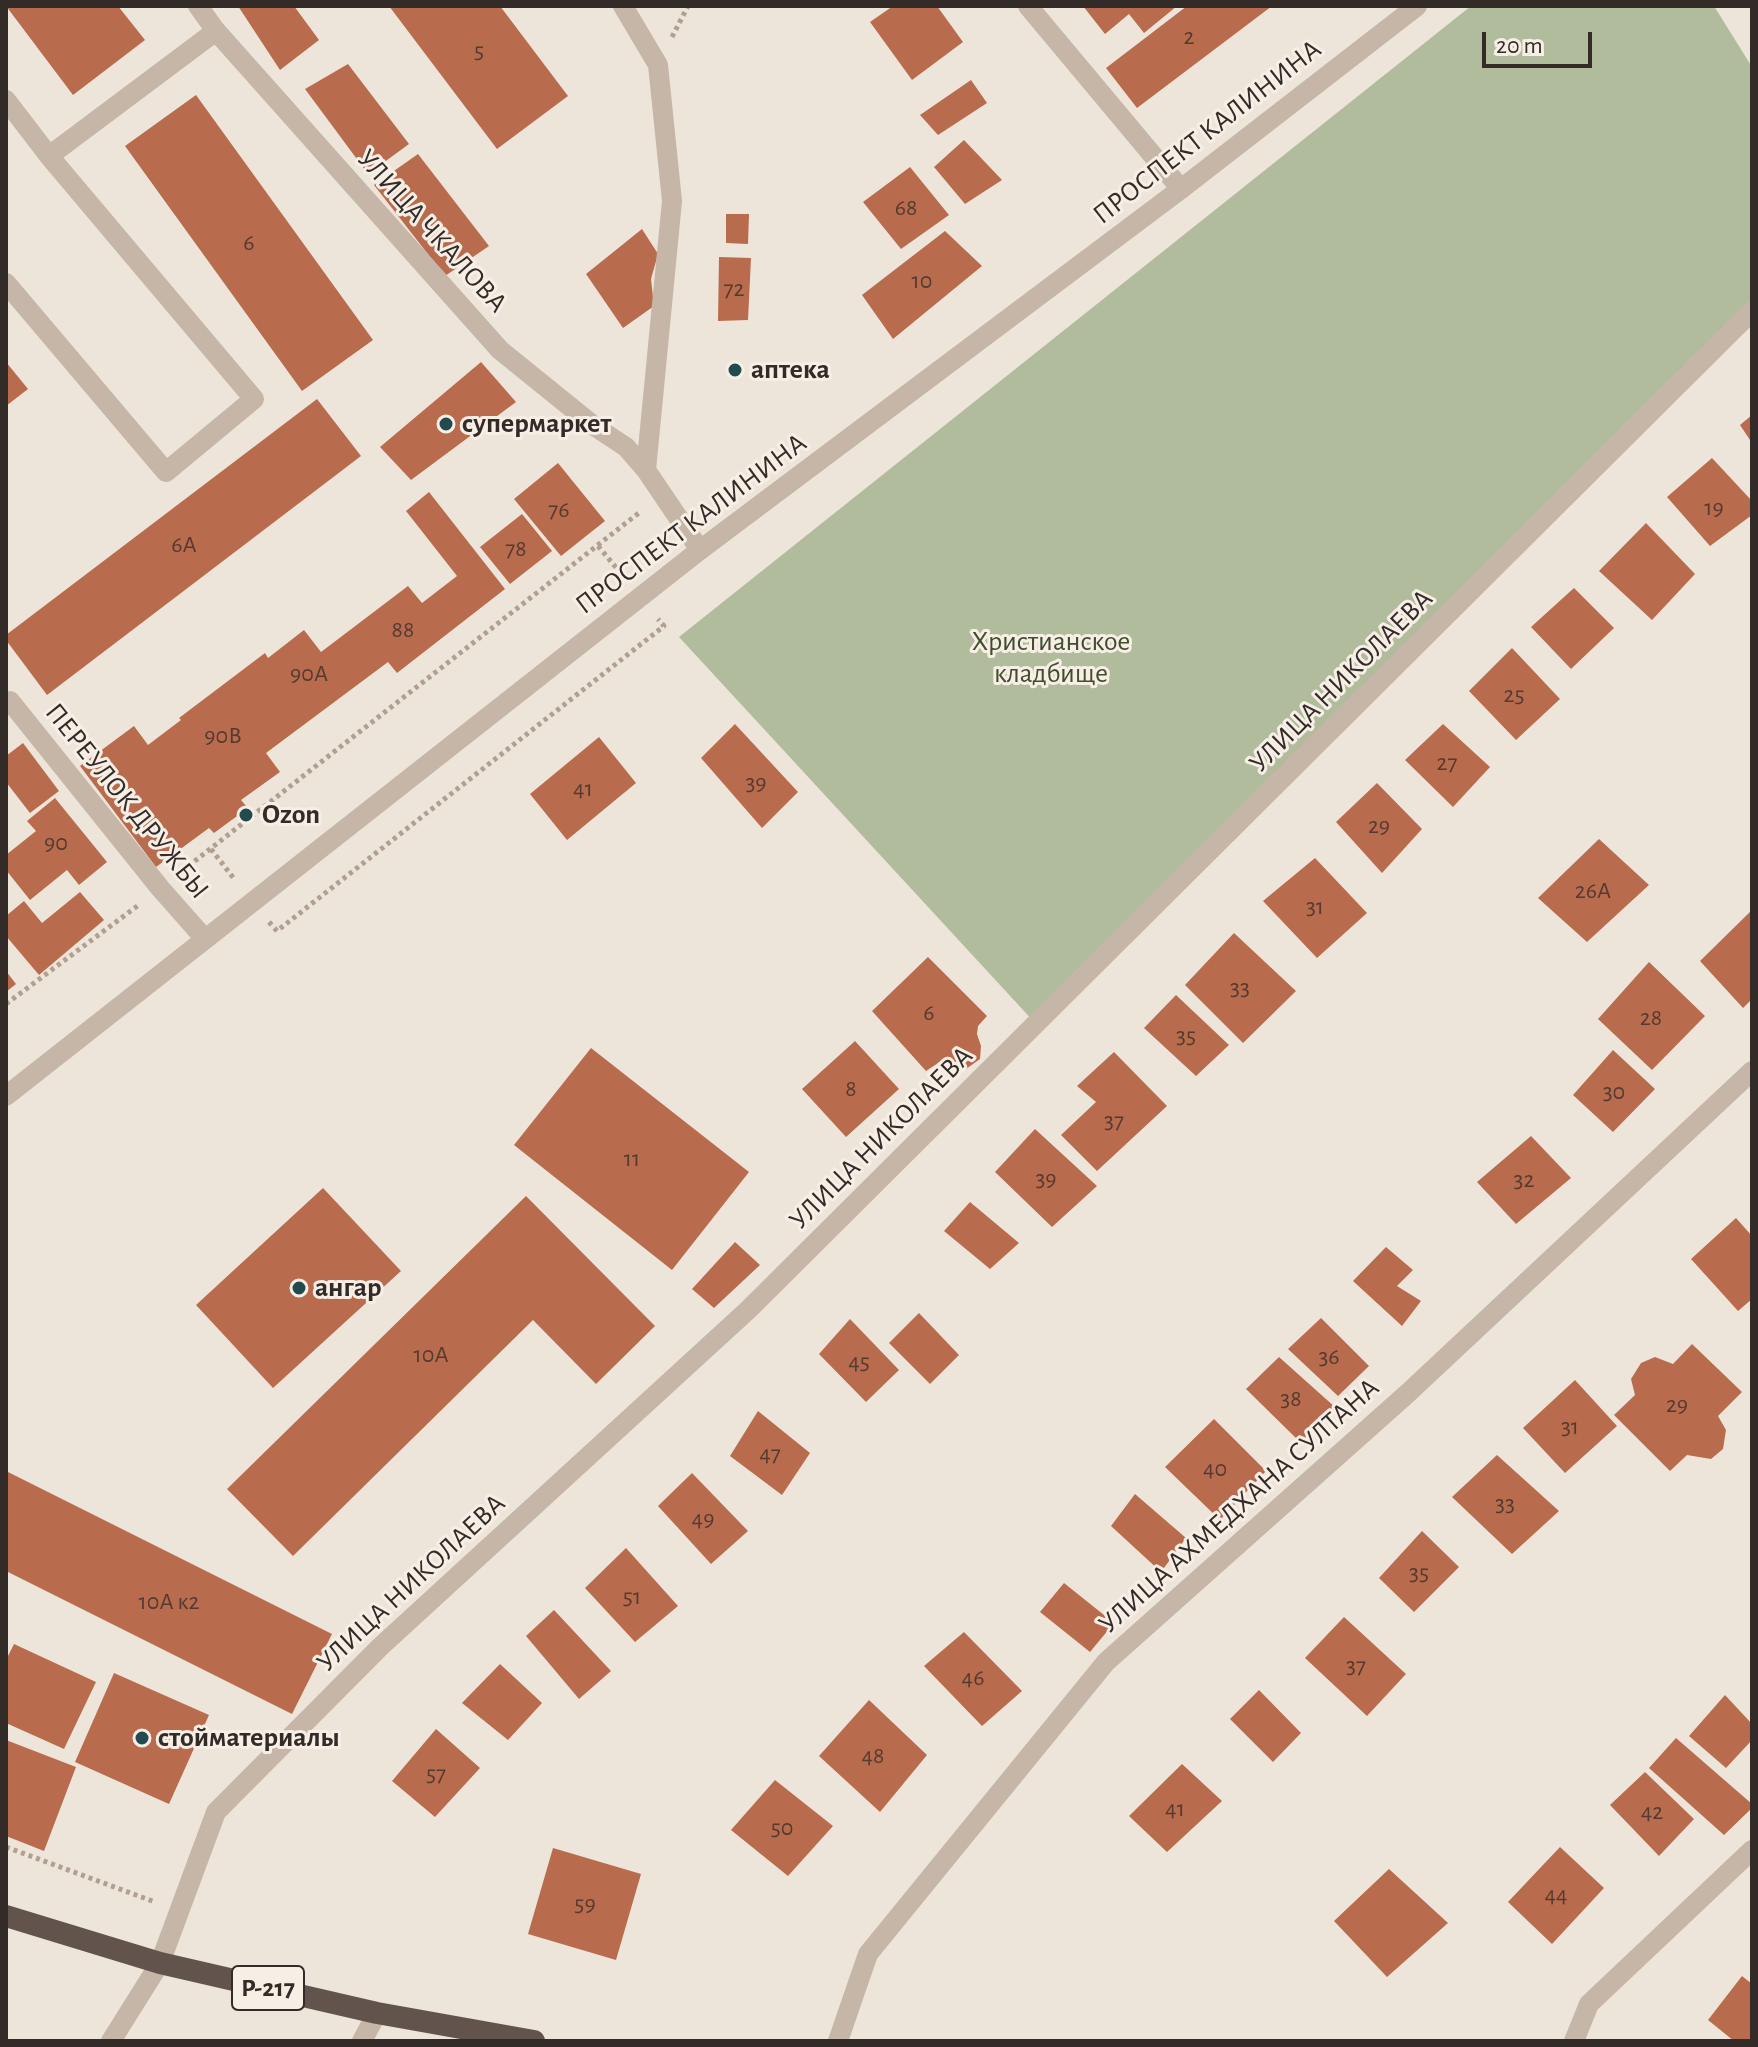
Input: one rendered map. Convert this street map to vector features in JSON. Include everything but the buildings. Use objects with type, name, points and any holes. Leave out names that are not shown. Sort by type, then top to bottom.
[{"type":"highway","name":"Р-217","points":[[6,1916],[160,1963],[377,2013],[534,2041]]},
{"type":"street","name":"УЛИЦА ЧКАЛОВА","points":[[198,6],[216,31],[500,350],[594,426],[626,447],[646,470],[700,550]]},
{"type":"street","points":[[623,6],[658,65],[672,201],[646,470]]},
{"type":"street","points":[[1028,6],[1181,189]]},
{"type":"street","name":"ПРОСПЕКТ КАЛИНИНА","points":[[6,1096],[700,550],[1181,189],[1417,6]]},
{"type":"street","points":[[49,156],[216,31]]},
{"type":"street","points":[[6,100],[49,156],[254,399],[166,472],[6,283]]},
{"type":"street","name":"УЛИЦА НИКОЛАЕВА","points":[[111,2041],[160,1963],[216,1812],[380,1647],[748,1310],[1752,311]]},
{"type":"street","name":"ПЕРЕУЛОК ДРУЖБЫ","points":[[7,701],[205,939]]},
{"type":"street","name":"УЛИЦА АХМЕДХАНА СУЛТАНА","points":[[838,2041],[868,1954],[1106,1662],[1408,1393],[1752,1071]]},
{"type":"street","points":[[1574,2041],[1589,2004],[1752,1850]]},
{"type":"street","points":[[362,2041],[377,2013]]},
{"type":"path","points":[[6,1004],[160,888],[663,495]]},
{"type":"path","points":[[6,1847],[179,1911]]},
{"type":"green space","name":"Христианское кладбище","points":[[1471,6],[1714,6],[1752,67],[1752,311],[1036,1024],[679,637]]},
{"type":"place","name":"аптека","points":[[735,370]]},
{"type":"place","name":"супермаркет","points":[[446,424]]},
{"type":"place","name":"Ozon","points":[[246,815]]},
{"type":"place","name":"ангар","points":[[299,1288]]},
{"type":"place","name":"стойматериалы","points":[[142,1738]]}]
